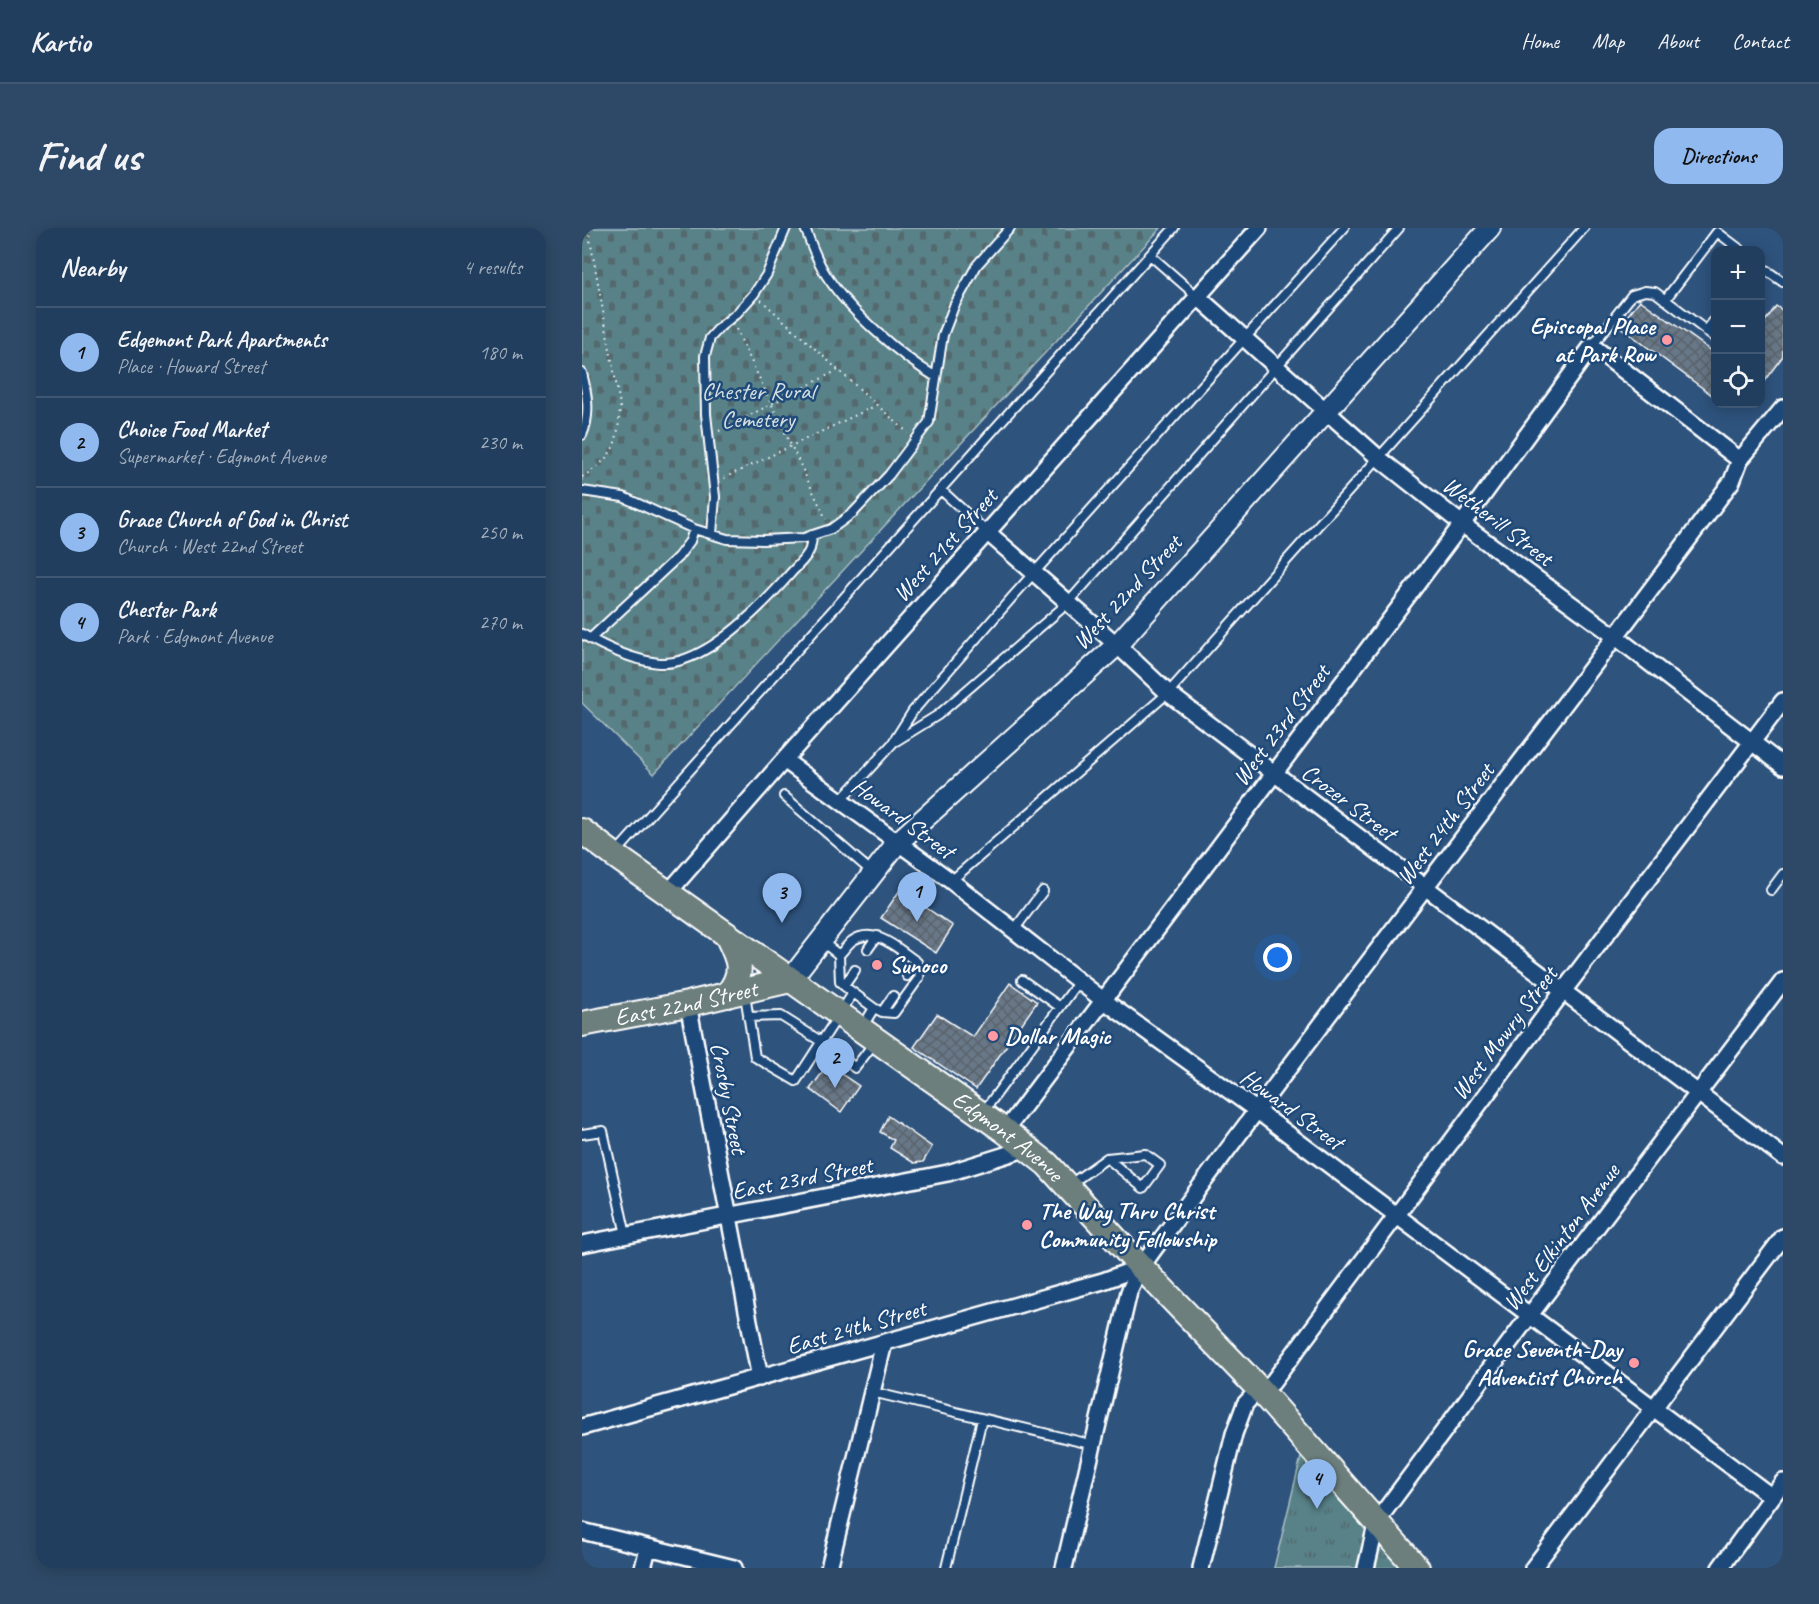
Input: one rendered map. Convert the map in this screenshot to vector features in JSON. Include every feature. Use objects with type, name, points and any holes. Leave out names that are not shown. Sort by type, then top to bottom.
[{"type":"main road","name":"Edgmont Avenue","points":[[582,831],[1005,1131],[1047,1164],[1141,1267],[1259,1389],[1417,1568]]},
{"type":"main road","points":[[727,935],[737,956],[739,971],[735,984],[736,993]]},
{"type":"main road","name":"East 22nd Street","points":[[582,1024],[688,1004],[790,980]]},
{"type":"street","name":"West 21st Street","points":[[668,893],[1259,228]]},
{"type":"street","name":"West 22nd Street","points":[[790,980],[897,843],[1117,645],[1490,228]]},
{"type":"street","name":"Wetherill Street","points":[[1198,297],[1378,458],[1783,766]]},
{"type":"street","points":[[1592,346],[1740,460]]},
{"type":"street","name":"West 23rd Street","points":[[1005,1131],[1462,524],[1592,346]]},
{"type":"street","name":"West 24th Street","points":[[1064,1568],[1130,1292],[1141,1267],[1256,1110],[1616,637],[1732,481],[1740,460],[1783,408]]},
{"type":"street","name":"Crozer Street","points":[[987,532],[1117,645],[1168,693],[1272,774],[1564,990],[1783,1157]]},
{"type":"street","name":"West Mowry Street","points":[[1201,1568],[1234,1434],[1245,1404],[1259,1389],[1272,1383],[1564,990],[1783,701]]},
{"type":"street","name":"Howard Street","points":[[784,760],[951,881],[1103,1000],[1256,1110],[1772,1497]]},
{"type":"street","name":"West Elkinton Avenue","points":[[1377,1521],[1783,981]]},
{"type":"street","name":"Crosby Street","points":[[688,1004],[760,1378]]},
{"type":"street","name":"East 23rd Street","points":[[582,1244],[948,1173],[1028,1148]]},
{"type":"street","points":[[1533,1568],[1783,1237]]},
{"type":"street","name":"East 24th Street","points":[[582,1427],[1103,1281],[1141,1267]]},
{"type":"street","points":[[829,1568],[884,1343]]},
{"type":"street","points":[[1720,1568],[1783,1482]]},
{"type":"street","points":[[1366,1568],[1377,1521]]},
{"type":"street","points":[[582,1531],[734,1568]]},
{"type":"street","points":[[643,1568],[648,1548]]},
{"type":"lane","points":[[712,534],[713,484],[708,436],[705,356],[710,338],[754,294],[767,274],[786,228]]},
{"type":"lane","points":[[805,228],[825,274],[839,292],[916,365],[936,377]]},
{"type":"lane","points":[[582,491],[623,497],[694,528],[727,539],[804,538],[831,529],[853,513],[889,476],[929,422],[943,334],[954,306],[977,265],[1010,228]]},
{"type":"lane","points":[[614,855],[1173,228]]},
{"type":"lane","points":[[841,800],[892,744],[913,711],[1034,573],[1344,228]]},
{"type":"lane","points":[[892,744],[938,715],[1068,603],[1399,228]]},
{"type":"lane","points":[[951,881],[1168,693],[1584,228]]},
{"type":"lane","points":[[1665,300],[1716,232],[1735,246]]},
{"type":"lane","points":[[1150,255],[1198,297]]},
{"type":"lane","points":[[1765,269],[1783,282]]},
{"type":"lane","points":[[1592,346],[1632,295],[1645,291],[1655,292],[1711,334]]},
{"type":"lane","points":[[1706,331],[1711,324]]},
{"type":"lane","points":[[582,373],[588,410],[582,435]]},
{"type":"lane","points":[[940,490],[987,532]]},
{"type":"lane","points":[[694,528],[690,541],[678,557],[586,636],[612,651],[661,663],[687,658],[713,645],[771,595],[809,551],[812,535]]},
{"type":"lane","points":[[784,796],[873,873]]},
{"type":"lane","points":[[1771,890],[1783,874]]},
{"type":"lane","points":[[1014,930],[1043,891]]},
{"type":"lane","points":[[866,936],[877,936],[917,962],[920,970],[918,978],[894,1013],[878,1010],[840,982],[839,955],[853,940],[866,936]]},
{"type":"lane","points":[[868,950],[877,936]]},
{"type":"lane","points":[[820,940],[839,955]]},
{"type":"lane","points":[[907,976],[917,962]]},
{"type":"lane","points":[[844,986],[855,970]]},
{"type":"lane","points":[[1022,980],[1060,1006]]},
{"type":"lane","points":[[982,1115],[1080,980]]},
{"type":"lane","points":[[736,993],[748,1017],[754,1057],[796,1081],[853,993]]},
{"type":"lane","points":[[748,1017],[781,1016],[822,1042],[855,1068],[878,1010],[893,996]]},
{"type":"lane","points":[[582,1134],[603,1131],[626,1235]]},
{"type":"lane","points":[[1068,1186],[1107,1158],[1145,1154],[1160,1165],[1143,1188],[1107,1158]]},
{"type":"lane","points":[[872,1392],[1094,1445]]},
{"type":"lane","points":[[946,1568],[982,1419]]},
{"type":"path","points":[[582,477],[607,459],[614,447],[619,428],[620,405],[588,228]]},
{"type":"path","points":[[754,294],[917,441]]},
{"type":"path","points":[[730,318],[831,529]]},
{"type":"path","points":[[708,436],[838,370]]},
{"type":"path","points":[[713,484],[877,405]]},
{"type":"green space","name":"Chester Rural Cemetery","points":[[582,228],[1161,228],[654,774],[582,703]]},
{"type":"green space","points":[[1301,1457],[1400,1568],[1274,1568]]},
{"type":"building","name":"Episcopal Place at Park Row","points":[[1640,300],[1711,350],[1711,394],[1619,326]]},
{"type":"building","points":[[1776,306],[1783,311],[1783,356],[1765,380],[1765,354],[1765,321]]},
{"type":"building","points":[[900,890],[953,926],[936,953],[881,918]]},
{"type":"building","name":"Dollar Magic","points":[[1010,983],[1037,1002],[976,1089],[914,1047],[937,1014],[973,1037]]},
{"type":"building","points":[[828,1065],[859,1086],[841,1112],[810,1089]]},
{"type":"building","points":[[888,1116],[932,1147],[923,1162],[914,1163],[890,1148],[894,1140],[880,1132]]},
{"type":"place","name":"Episcopal Place at Park Row","points":[[1667,340]]},
{"type":"place","name":"Edgemont Park Apartments","points":[[917,922]]},
{"type":"place","name":"Grace Church of God in Christ","points":[[782,923]]},
{"type":"place","name":"Sunoco","points":[[877,965]]},
{"type":"place","name":"Dollar Magic","points":[[993,1036]]},
{"type":"place","name":"Choice Food Market","points":[[835,1088]]},
{"type":"place","name":"The Way Thru Christ Community Fellowship","points":[[1027,1225]]},
{"type":"place","name":"Grace Seventh-Day Adventist Church","points":[[1634,1363]]},
{"type":"place","name":"Chester Park","points":[[1317,1509]]}]
